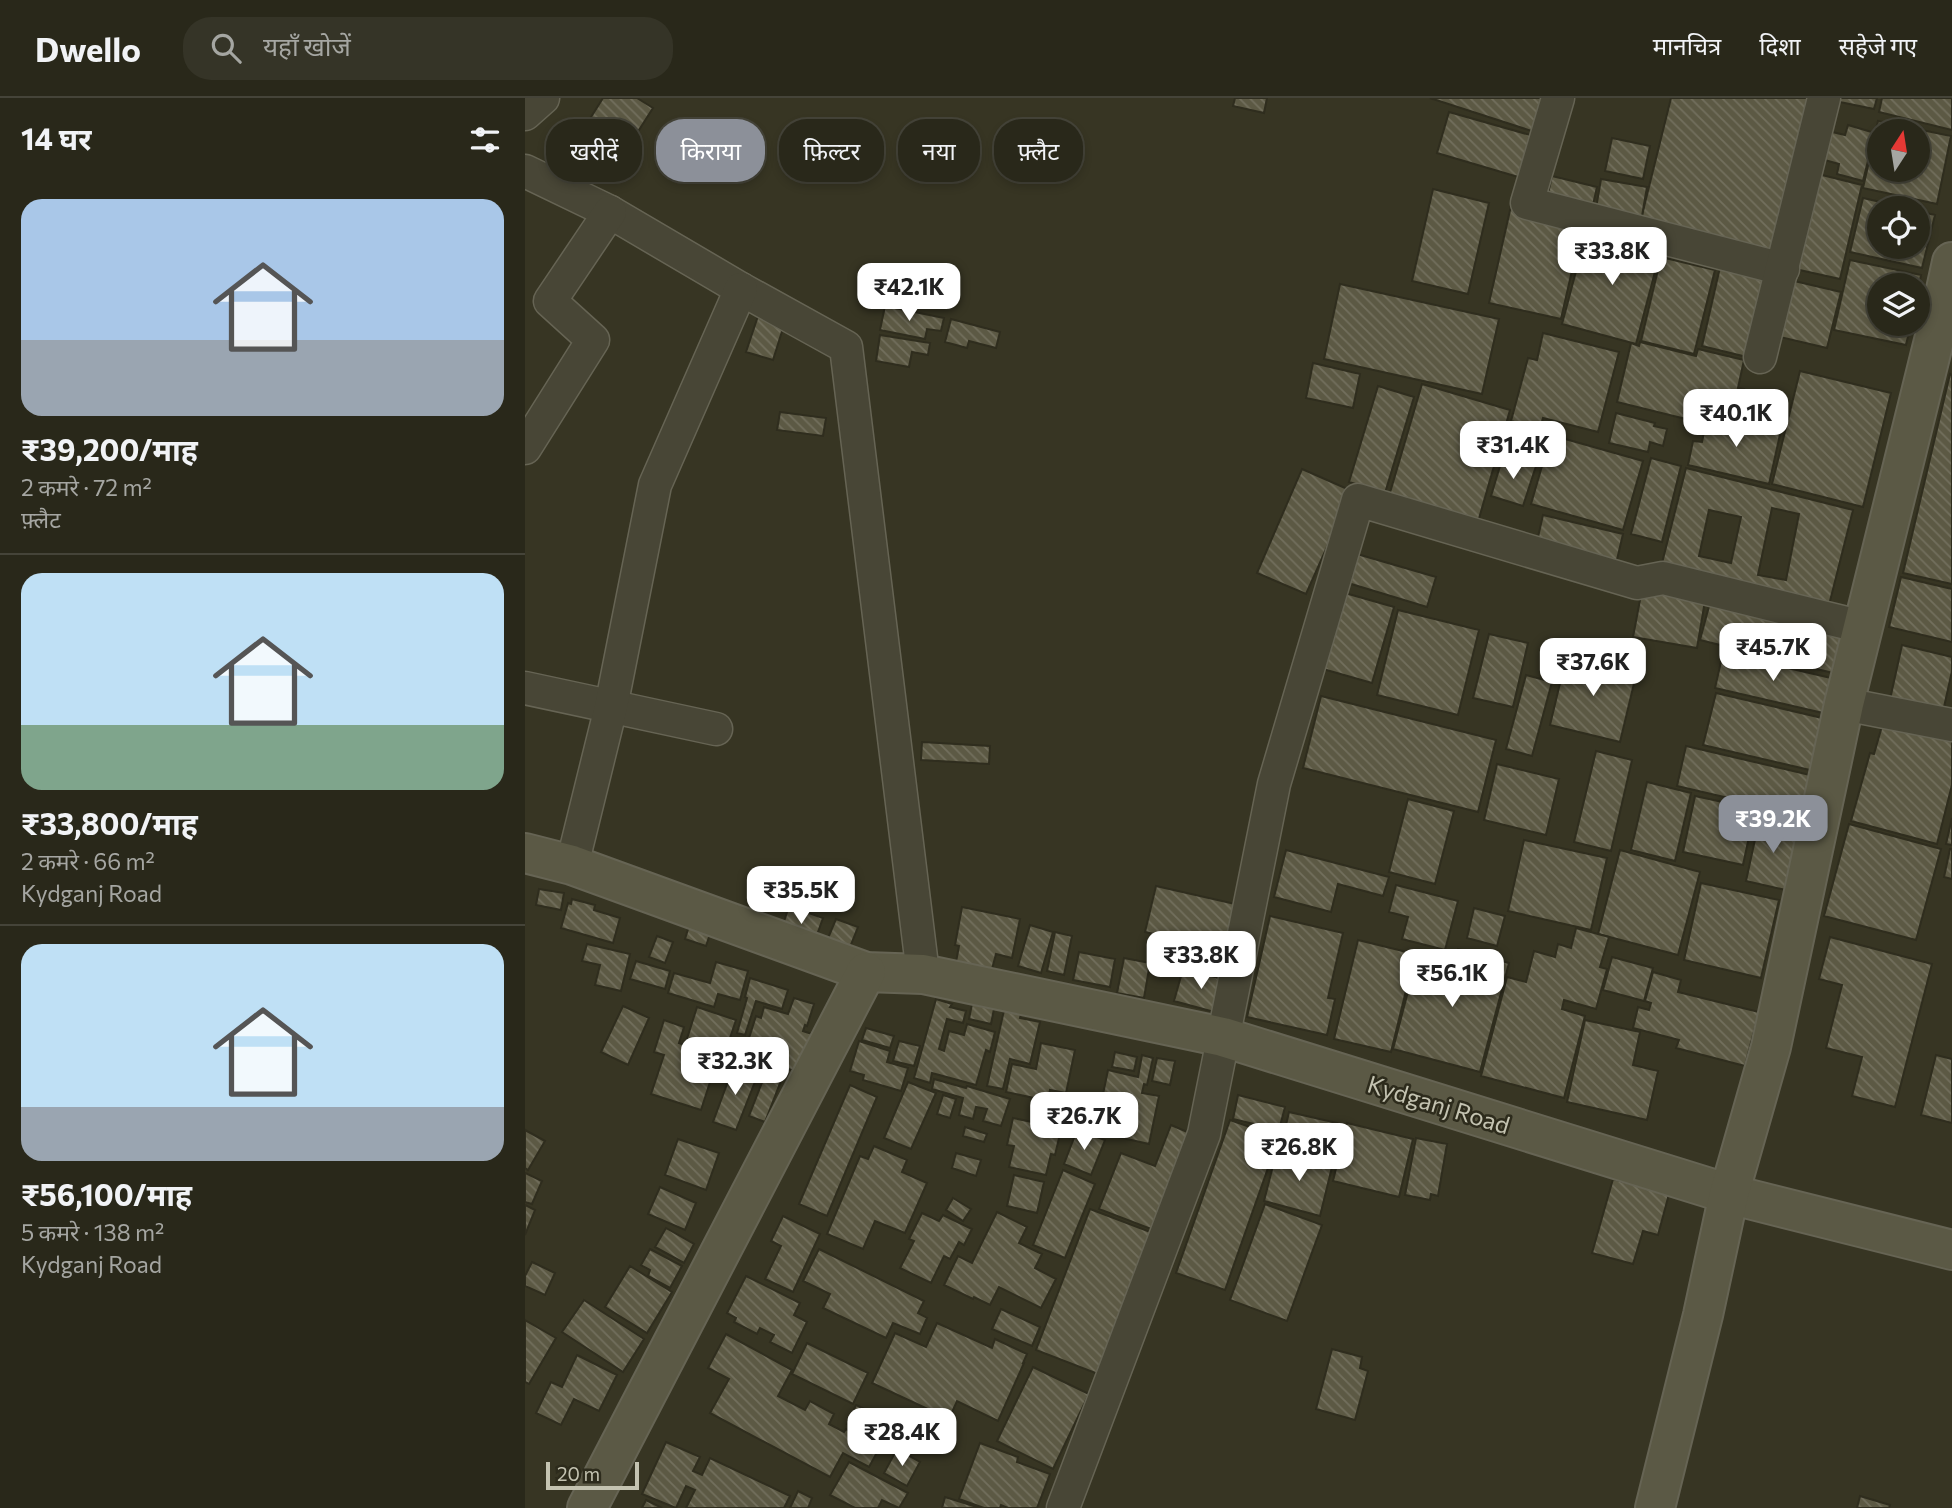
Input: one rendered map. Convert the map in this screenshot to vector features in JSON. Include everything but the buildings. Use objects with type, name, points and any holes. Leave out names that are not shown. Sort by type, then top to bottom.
[{"type":"main road","points":[[1655,1508],[1703,1315],[1729,1194],[1771,1046],[1844,705],[1947,309],[1952,262]]},
{"type":"main road","name":"Kydganj Road","points":[[525,853],[572,865],[866,972],[923,974],[1223,1037],[1729,1194],[1952,1251]]},
{"type":"main road","points":[[587,1508],[866,972]]},
{"type":"street","points":[[525,114],[543,98]]},
{"type":"street","points":[[1558,98],[1527,203],[1783,269]]},
{"type":"street","points":[[1760,357],[1824,98]]},
{"type":"street","points":[[525,171],[610,212],[845,347],[923,974]]},
{"type":"street","points":[[525,448],[593,340],[550,301],[610,212]]},
{"type":"street","points":[[572,865],[611,707],[655,485],[741,289]]},
{"type":"street","points":[[1063,1508],[1203,1134],[1274,784],[1357,500],[1637,583],[1663,578],[1863,627]]},
{"type":"street","points":[[525,688],[716,729]]},
{"type":"street","points":[[1844,705],[1952,725]]}]
